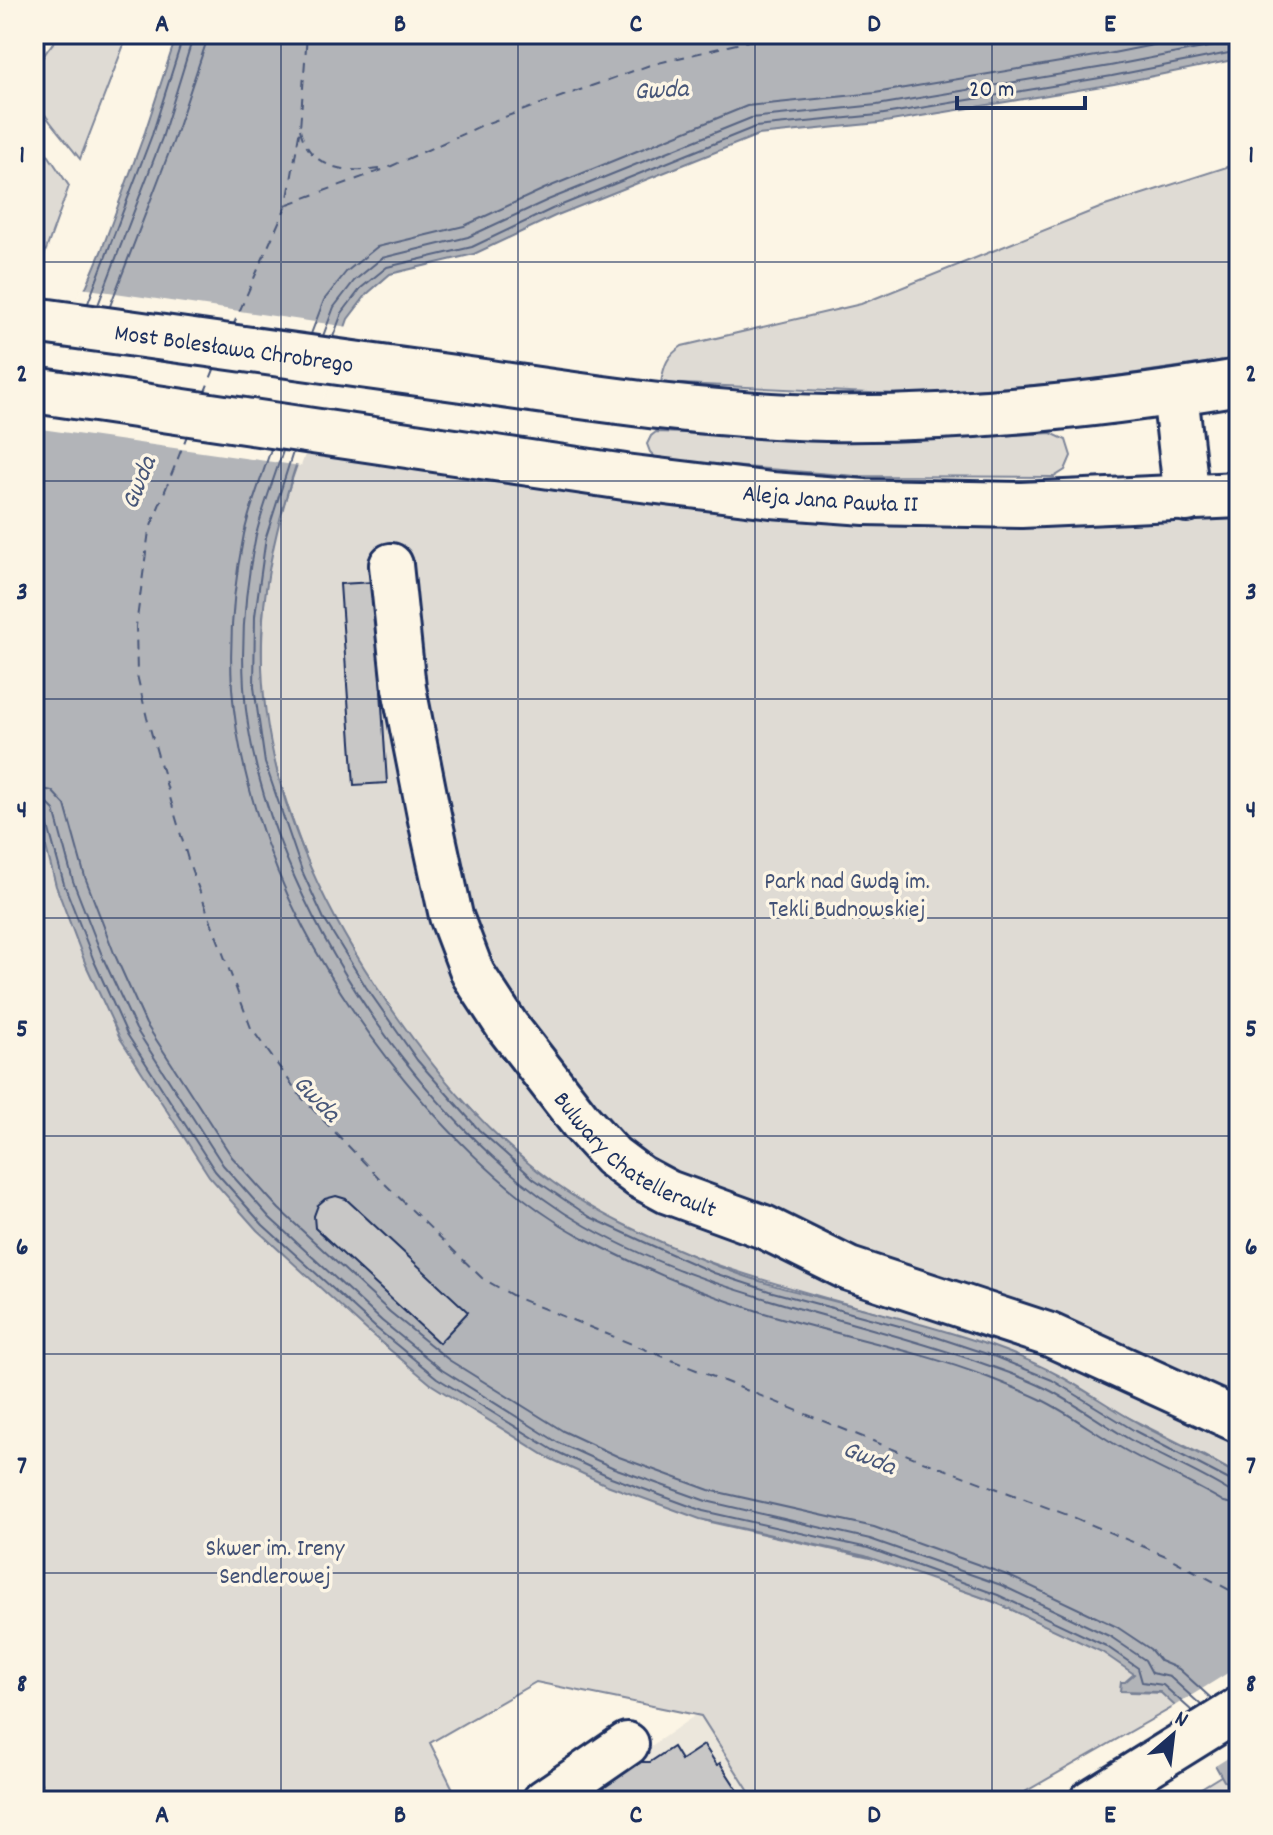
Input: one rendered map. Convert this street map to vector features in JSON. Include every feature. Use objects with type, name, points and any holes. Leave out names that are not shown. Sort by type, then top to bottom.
[{"type":"main road","name":"Most Bolesława Chrobrego","points":[[34,320],[699,410],[826,418],[985,414],[1175,393]]},
{"type":"main road","points":[[1187,499],[1175,393],[1239,382]]},
{"type":"main road","name":"Aleja Jana Pawła II","points":[[34,390],[693,487],[849,501],[1021,505],[1239,495]]},
{"type":"street","name":"Bulwary Chatellerault","points":[[391,565],[404,688],[451,916],[473,974],[507,1026],[582,1123],[612,1156],[640,1177],[668,1192],[764,1227],[849,1269],[1050,1335],[1239,1421]]},
{"type":"street","points":[[1091,1801],[1239,1709]]},
{"type":"street","points":[[544,1801],[627,1744]]},
{"type":"shaded area","points":[[731,1690],[826,1801],[573,1801]]},
{"type":"green space","points":[[61,34],[128,34],[80,159],[44,113],[34,85],[36,70],[45,53]]},
{"type":"green space","points":[[34,134],[69,186],[37,275],[34,275]]},
{"type":"green space","points":[[1239,163],[1239,358],[1081,381],[912,395],[661,383],[667,362],[682,346],[861,304],[1102,207]]},
{"type":"green space","name":"Park nad Gwdą im. Tekli Budnowskiej","points":[[309,430],[625,477],[1239,494],[1239,1476],[1003,1351],[738,1272],[641,1234],[594,1210],[555,1184],[516,1153],[443,1079],[379,995],[330,912],[312,874],[293,820],[267,730],[262,664],[267,573],[278,524]]},
{"type":"green space","points":[[656,432],[907,441],[1051,433],[1066,440],[1071,456],[1065,470],[1054,477],[856,476],[655,457],[647,444]]},
{"type":"green space","name":"Skwer im. Ireny Sendlerowej","points":[[34,763],[667,1505],[710,1522],[874,1559],[946,1583],[1111,1655],[1144,1677],[1130,1683],[1130,1692],[1166,1693],[1182,1702],[1009,1801],[755,1801],[701,1716],[536,1682],[430,1743],[459,1801],[50,1801],[34,1769]]},
{"type":"green space","points":[[1229,1771],[1239,1784],[1239,1801],[1180,1801]]},
{"type":"water","name":"Gwda","points":[[177,34],[1239,34],[1238,59],[1114,84],[879,123],[758,135],[555,216],[474,254],[390,274],[367,294],[348,319],[284,503],[263,617],[262,672],[268,726],[279,778],[315,879],[340,927],[398,1018],[429,1060],[462,1100],[518,1154],[578,1199],[667,1245],[738,1274],[955,1334],[1008,1352],[1058,1375],[1152,1431],[1239,1476],[1239,1786],[1224,1781],[1190,1720],[1160,1692],[1120,1691],[1121,1682],[1134,1674],[1102,1652],[995,1602],[865,1556],[700,1519],[607,1485],[549,1458],[432,1385],[257,1230],[209,1176],[120,1038],[86,965],[56,886],[34,800],[34,425],[53,365],[101,252],[145,132]]},
{"type":"pier","points":[[81,288],[349,327],[301,466],[34,428],[34,412],[49,364]]},
{"type":"pier","points":[[1239,1666],[1239,1751],[1212,1768],[1187,1722],[1171,1708]]},
{"type":"building","points":[[374,582],[387,783],[354,785],[340,584]]},
{"type":"building","points":[[336,1196],[346,1199],[468,1312],[439,1343],[315,1228],[314,1216],[318,1205]]},
{"type":"building","points":[[704,1745],[742,1797],[735,1801],[588,1801],[604,1791],[606,1781],[632,1762],[650,1762],[673,1747],[681,1760]]},
{"type":"ferry route","points":[[232,328],[287,204],[300,128],[307,34]]},
{"type":"ferry route","points":[[288,204],[385,169],[485,124],[650,65],[777,34]]},
{"type":"ferry route","points":[[1021,34],[1059,42],[1121,34]]},
{"type":"ferry route","points":[[300,129],[311,153],[330,166],[354,170],[380,169]]},
{"type":"ferry route","points":[[204,394],[215,367]]},
{"type":"ferry route","points":[[188,433],[149,531],[136,626],[137,675],[189,863],[251,1028],[301,1097],[482,1278],[515,1297],[920,1460],[1073,1517],[1166,1556],[1239,1595]]}]
